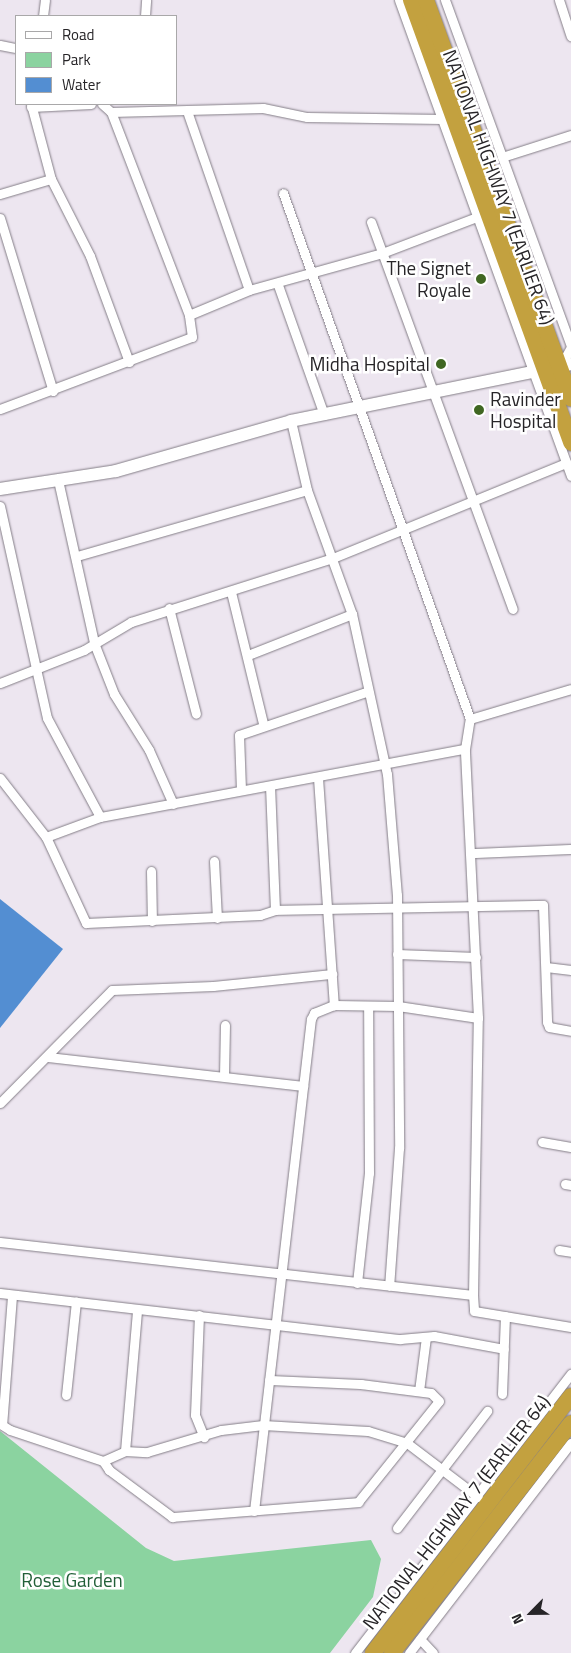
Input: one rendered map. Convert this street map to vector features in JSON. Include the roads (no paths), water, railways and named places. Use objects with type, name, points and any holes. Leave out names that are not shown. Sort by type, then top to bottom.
[{"type":"highway","name":"NATIONAL HIGHWAY 7 (EARLIER 64)","points":[[410,0],[482,215],[556,369],[571,442]]},
{"type":"highway","points":[[426,0],[556,369],[571,398]]},
{"type":"highway","name":"NATIONAL HIGHWAY 7 (EARLIER 64)","points":[[373,1653],[571,1396]]},
{"type":"highway","name":"NATIONAL HIGHWAY 7 (EARLIER 64)","points":[[392,1653],[571,1423]]},
{"type":"street","points":[[43,15],[46,0]]},
{"type":"street","points":[[144,15],[146,0]]},
{"type":"street","points":[[189,315],[249,290],[278,285],[382,253],[482,215],[442,119],[399,0]]},
{"type":"street","points":[[445,0],[571,347],[556,369],[566,463],[571,476]]},
{"type":"street","points":[[559,0],[571,36]]},
{"type":"street","points":[[0,45],[15,48]]},
{"type":"street","points":[[31,105],[51,179],[90,256],[129,362]]},
{"type":"street","points":[[0,410],[192,337],[189,315],[111,112],[103,105]]},
{"type":"street","points":[[111,112],[264,108],[307,117],[442,119]]},
{"type":"street","points":[[187,111],[249,290]]},
{"type":"street","points":[[502,157],[571,135]]},
{"type":"street","points":[[0,194],[51,179]]},
{"type":"street","points":[[283,193],[470,719],[465,749],[474,853],[478,1018],[474,1311],[571,1327]]},
{"type":"street","points":[[0,218],[53,390]]},
{"type":"street","points":[[371,222],[437,392],[513,609]]},
{"type":"street","points":[[278,285],[324,415]]},
{"type":"street","points":[[0,489],[116,471],[290,420],[556,369]]},
{"type":"street","points":[[290,420],[307,490],[352,614],[366,692],[385,764],[396,905],[398,1006],[399,1148],[389,1286]]},
{"type":"street","points":[[0,683],[36,671],[94,643],[131,622],[169,608],[231,592],[333,558],[473,499],[566,463]]},
{"type":"street","points":[[58,480],[77,556],[94,643],[114,694],[149,750],[173,804]]},
{"type":"street","points":[[77,556],[307,490]]},
{"type":"street","points":[[0,506],[36,671],[54,737],[100,817]]},
{"type":"street","points":[[231,592],[263,723]]},
{"type":"street","points":[[169,608],[196,714]]},
{"type":"street","points":[[248,656],[352,614]]},
{"type":"street","points":[[470,719],[571,689]]},
{"type":"street","points":[[241,790],[239,735],[263,723],[366,692]]},
{"type":"street","points":[[46,837],[100,817],[241,790],[318,778],[465,749]]},
{"type":"street","points":[[0,778],[46,837],[86,923],[217,918],[327,905],[475,908],[543,905],[547,1022],[549,1027],[571,1031]]},
{"type":"street","points":[[318,778],[334,1005]]},
{"type":"street","points":[[270,786],[275,910]]},
{"type":"street","points":[[474,853],[571,849]]},
{"type":"street","points":[[214,860],[217,918]]},
{"type":"street","points":[[150,871],[152,921]]},
{"type":"street","points":[[397,954],[476,957]]},
{"type":"street","points":[[546,967],[571,970]]},
{"type":"street","points":[[0,1103],[48,1057],[112,990],[213,986],[332,974]]},
{"type":"street","points":[[254,1512],[263,1425],[270,1380],[274,1324],[311,1019],[314,1013],[334,1005],[398,1006],[478,1018]]},
{"type":"street","points":[[357,1283],[369,1173],[368,1006]]},
{"type":"street","points":[[224,1076],[226,1025]]},
{"type":"street","points":[[48,1057],[303,1086]]},
{"type":"street","points":[[542,1142],[571,1147]]},
{"type":"street","points":[[0,1242],[357,1283],[473,1294]]},
{"type":"street","points":[[559,1250],[571,1252]]},
{"type":"street","points":[[0,1293],[12,1296],[199,1315],[400,1339],[426,1336],[504,1348]]},
{"type":"street","points":[[12,1296],[2,1425],[103,1461],[109,1470],[172,1517],[254,1512],[358,1502],[439,1401],[438,1395],[419,1391],[270,1380]]},
{"type":"street","points":[[66,1395],[76,1302]]},
{"type":"street","points":[[125,1451],[137,1310]]},
{"type":"street","points":[[199,1315],[195,1415],[204,1436]]},
{"type":"street","points":[[502,1394],[505,1316]]},
{"type":"street","points":[[419,1391],[426,1336]]},
{"type":"street","points":[[355,1653],[478,1497],[571,1374]]},
{"type":"street","points":[[397,1528],[487,1411]]},
{"type":"street","points":[[103,1461],[125,1451],[147,1452],[204,1436],[263,1425],[368,1431],[407,1443],[478,1497]]},
{"type":"street","points":[[409,1653],[571,1443]]},
{"type":"street","points":[[420,1639],[433,1653]]},
{"type":"water","points":[[0,899],[63,949],[0,1028]]},
{"type":"place","name":"The Signet Royale","points":[[481,279]]},
{"type":"place","name":"Midha Hospital","points":[[441,364]]},
{"type":"place","name":"Ravinder Hospital","points":[[479,410]]},
{"type":"park label","name":"Rose Garden","points":[[72,1580]]}]
